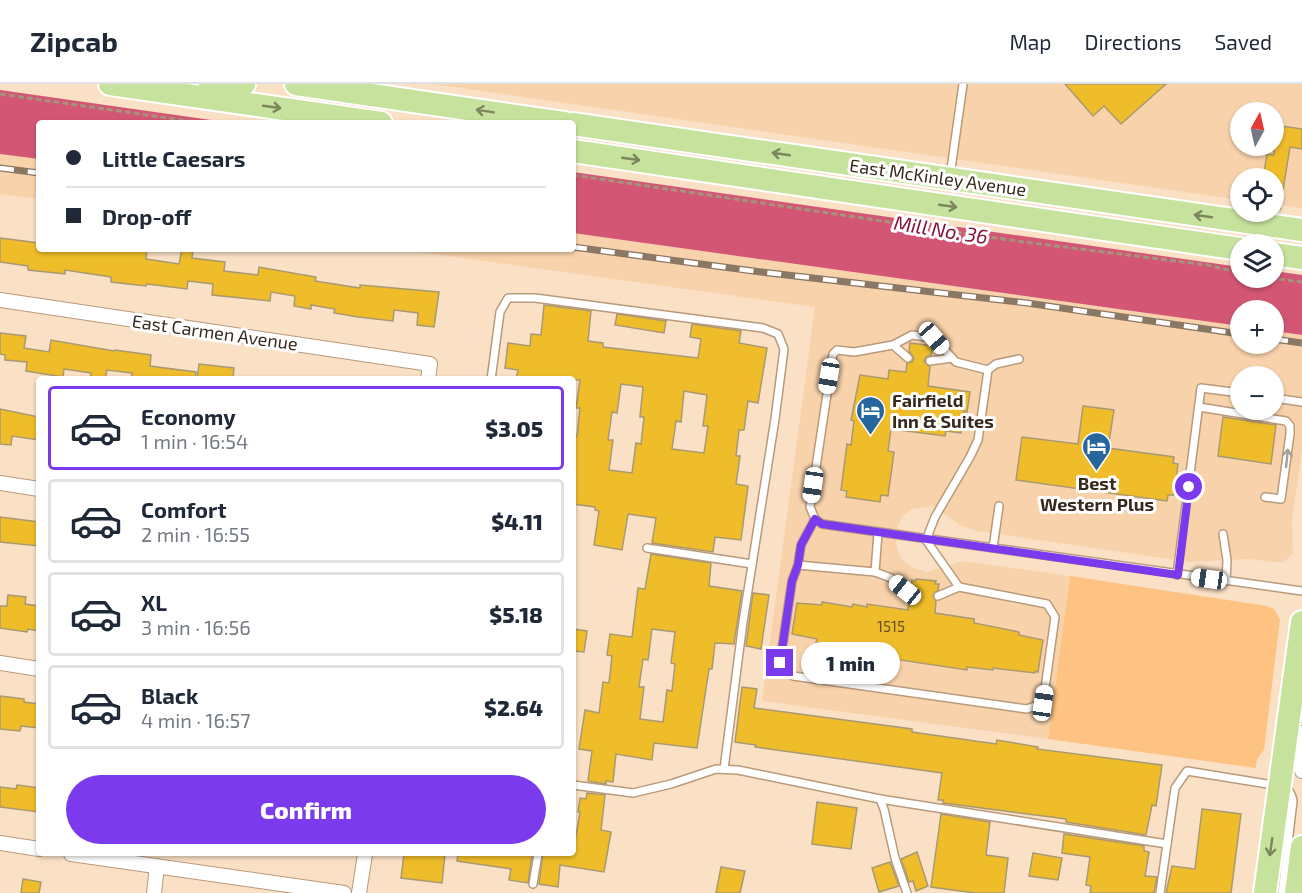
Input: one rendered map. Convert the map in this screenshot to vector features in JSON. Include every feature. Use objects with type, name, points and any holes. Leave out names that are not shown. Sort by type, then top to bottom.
[{"type":"main road","points":[[110,84],[360,120]]},
{"type":"main road","points":[[194,84],[234,89],[244,84]]},
{"type":"main road","points":[[296,84],[543,120]]},
{"type":"main road","name":"East McKinley Avenue","points":[[576,124],[1302,230]]},
{"type":"main road","name":"East McKinley Avenue","points":[[576,151],[1230,248]]},
{"type":"main road","points":[[729,173],[804,171],[920,188],[933,187],[949,178]]},
{"type":"main road","points":[[1284,255],[1302,258]]},
{"type":"main road","points":[[1265,893],[1280,786],[1298,692],[1302,622]]},
{"type":"main road","points":[[1296,893],[1302,847]]},
{"type":"street","name":"East Carmen Avenue","points":[[0,300],[430,364],[428,376]]},
{"type":"street","points":[[0,483],[36,489]]},
{"type":"street","points":[[0,663],[36,669]]},
{"type":"street","points":[[1302,733],[1299,758],[1302,771]]},
{"type":"street","points":[[0,843],[36,849]]},
{"type":"street","points":[[85,856],[344,893]]},
{"type":"street","points":[[359,893],[365,856]]},
{"type":"street","points":[[154,893],[157,866]]},
{"type":"lane","points":[[949,178],[963,84]]},
{"type":"lane","points":[[492,376],[500,312],[508,298],[535,298],[763,328],[778,334],[784,350],[724,769]]},
{"type":"lane","points":[[988,370],[956,362],[934,338],[912,335],[892,345],[854,352],[837,350],[833,354],[810,507],[815,519],[822,524],[878,533],[1302,591]]},
{"type":"lane","points":[[892,345],[908,358]]},
{"type":"lane","points":[[930,361],[952,358]]},
{"type":"lane","points":[[926,540],[935,517],[978,440],[988,370],[996,364],[1019,359]]},
{"type":"lane","points":[[1178,575],[1201,387],[1230,391]]},
{"type":"lane","points":[[1284,399],[1302,402]]},
{"type":"lane","points":[[1198,407],[1286,421],[1290,426],[1281,499],[1265,497]]},
{"type":"lane","points":[[993,548],[999,506]]},
{"type":"lane","points":[[815,519],[801,545],[798,565],[792,581],[780,663],[793,676],[1027,709],[1043,703],[1055,617],[1047,604],[959,587],[938,596]]},
{"type":"lane","points":[[875,572],[878,533]]},
{"type":"lane","points":[[1223,534],[1227,560],[1226,581]]},
{"type":"lane","points":[[926,540],[959,587]]},
{"type":"lane","points":[[647,548],[752,564]]},
{"type":"lane","points":[[798,565],[875,572],[891,578],[905,590]]},
{"type":"lane","points":[[576,785],[633,793],[671,784],[716,769],[738,770],[880,799],[1167,844]]},
{"type":"lane","points":[[1160,893],[1175,788],[1187,771],[1280,786],[1288,789],[1292,794],[1282,893]]},
{"type":"lane","points":[[880,799],[895,858],[907,893]]},
{"type":"lane","points":[[533,884],[538,856]]},
{"type":"path","points":[[0,94],[182,120]]},
{"type":"path","points":[[576,176],[1005,239],[1207,265],[1230,271]]},
{"type":"path","points":[[1284,280],[1302,282]]},
{"type":"shaded area","points":[[433,84],[1302,84],[1302,208],[1284,205],[1284,168],[1230,168],[1230,199]]},
{"type":"shaded area","points":[[0,154],[36,159],[36,199],[0,194]]},
{"type":"shaded area","points":[[576,233],[1230,325],[1230,354],[1284,354],[1284,332],[1302,335],[1302,449],[1292,521],[1293,553],[1283,563],[1248,559],[1190,562],[976,531],[962,526],[932,506],[912,509],[901,518],[896,531],[896,544],[901,558],[911,567],[927,572],[963,561],[1070,576],[1048,739],[762,701],[815,307],[420,252],[576,252]]},
{"type":"shaded area","points":[[1070,576],[1267,606],[1274,609],[1280,620],[1264,750],[1257,759],[1256,768],[1048,739]]},
{"type":"water","points":[[0,90],[211,120],[36,120],[36,159],[0,154]]},
{"type":"water","name":"Mill No. 36","points":[[576,172],[1230,266],[1230,288],[1284,288],[1284,272],[1302,275],[1302,335],[1284,332],[1284,300],[1230,300],[1230,325],[576,233]]},
{"type":"building","points":[[1065,84],[1166,84],[1121,124],[1104,106],[1093,116]]},
{"type":"building","points":[[1284,126],[1302,129],[1302,149],[1290,147],[1284,184],[1284,168],[1265,168],[1267,156],[1284,156]]},
{"type":"building","points":[[0,238],[36,243],[36,252],[147,252],[146,259],[179,264],[181,252],[193,252],[192,258],[225,262],[224,271],[258,275],[259,267],[316,277],[315,281],[360,288],[360,285],[439,292],[434,327],[417,325],[418,313],[394,310],[393,321],[358,317],[334,313],[335,309],[311,305],[311,309],[294,306],[295,296],[271,292],[270,301],[212,295],[213,284],[188,281],[187,289],[147,284],[146,286],[111,282],[111,277],[65,270],[65,274],[28,270],[28,266],[0,262]]},
{"type":"building","points":[[544,305],[591,311],[588,341],[603,343],[603,347],[698,358],[701,339],[690,337],[692,324],[741,331],[739,343],[767,348],[758,403],[748,401],[744,430],[739,430],[736,456],[740,456],[736,484],[748,486],[741,540],[715,537],[713,552],[652,543],[656,518],[628,514],[622,550],[594,545],[599,511],[595,510],[595,507],[576,504],[576,436],[580,408],[576,408],[580,380],[576,380],[576,376],[517,376],[518,370],[505,368],[508,343],[530,346],[531,334],[541,335]],"holes":[[[621,384],[643,387],[640,417],[644,417],[641,444],[636,443],[632,473],[609,470],[613,440],[608,440],[612,412],[617,413]],[[684,391],[707,395],[703,426],[708,426],[704,453],[672,449],[676,421],[681,422]]]},
{"type":"building","points":[[617,314],[666,321],[664,333],[615,325]]},
{"type":"building","points":[[0,333],[26,336],[24,348],[49,352],[51,340],[151,355],[150,366],[196,372],[196,376],[132,376],[132,373],[107,370],[106,376],[91,376],[91,373],[64,369],[63,376],[57,376],[26,371],[27,362],[5,360],[5,355],[0,354]]},
{"type":"building","name":"Fairfield Inn & Suites","points":[[910,343],[933,346],[931,355],[924,361],[930,367],[928,386],[970,392],[961,433],[946,431],[945,436],[891,429],[888,451],[894,452],[888,496],[881,495],[880,502],[846,497],[847,491],[841,490],[847,444],[851,445],[854,421],[851,420],[860,375],[888,379],[889,370],[906,372],[907,363],[912,362],[914,358],[909,351]]},
{"type":"building","points":[[199,364],[234,368],[233,376],[198,376]]},
{"type":"building","name":"Best Western Plus","points":[[1083,406],[1114,410],[1108,448],[1174,457],[1173,463],[1178,464],[1174,495],[1168,495],[1167,501],[1016,480],[1022,437],[1078,444]]},
{"type":"building","points":[[0,409],[36,416],[36,440],[12,436],[11,445],[0,444]]},
{"type":"building","points":[[1223,417],[1230,420],[1276,425],[1271,464],[1218,456]]},
{"type":"building","points":[[0,517],[36,522],[36,546],[0,542]]},
{"type":"building","points":[[651,554],[711,563],[709,586],[742,591],[734,644],[715,643],[697,748],[654,743],[652,760],[616,754],[613,782],[606,781],[606,784],[588,781],[592,751],[579,749],[585,710],[599,713],[603,682],[609,683],[612,656],[607,655],[610,634],[632,637],[638,588],[645,589]],"holes":[[[652,629],[675,632],[671,663],[675,664],[672,691],[667,690],[663,722],[640,719],[644,687],[639,687],[643,659],[648,660]]]},
{"type":"building","points":[[916,579],[936,581],[935,584],[939,584],[938,590],[933,595],[936,601],[935,613],[974,619],[974,623],[1019,632],[1019,635],[1043,640],[1038,672],[967,667],[967,670],[860,654],[861,651],[816,643],[817,639],[792,634],[797,603],[822,605],[822,602],[852,607],[853,604],[867,607],[867,604],[908,610],[912,580],[916,581]]},
{"type":"building","points":[[753,593],[769,595],[761,649],[746,646]]},
{"type":"building","points":[[8,595],[26,597],[25,604],[36,606],[36,630],[28,629],[27,632],[0,628],[0,606],[7,606]]},
{"type":"building","points":[[576,629],[587,631],[584,652],[576,651]]},
{"type":"building","points":[[742,687],[757,689],[754,708],[912,729],[912,732],[996,744],[997,740],[1038,747],[1037,749],[1162,765],[1156,806],[1152,805],[1146,835],[1066,822],[1066,819],[943,803],[943,800],[938,800],[942,773],[755,747],[756,745],[735,742]]},
{"type":"building","points":[[0,696],[24,699],[24,702],[36,704],[36,728],[21,726],[20,731],[0,729]]},
{"type":"building","points":[[17,785],[36,788],[36,812],[0,807],[0,787],[16,789]]},
{"type":"building","points":[[587,793],[605,795],[601,830],[611,832],[604,872],[560,865],[558,887],[539,884],[543,856],[576,856],[580,798],[586,799]]},
{"type":"building","points":[[817,802],[857,808],[851,849],[812,844]]},
{"type":"building","points":[[1202,809],[1241,814],[1231,893],[1166,893],[1172,866],[1195,869]]},
{"type":"building","points":[[941,814],[990,822],[986,855],[1008,858],[1004,893],[975,893],[931,887]]},
{"type":"building","points":[[1064,834],[1144,846],[1144,851],[1149,852],[1145,876],[1157,877],[1154,893],[1090,893],[1091,886],[1086,885],[1090,857],[1062,853]]},
{"type":"building","points":[[917,852],[928,886],[916,891],[913,881],[909,882],[901,859]]},
{"type":"building","points":[[1033,853],[1062,858],[1058,880],[1029,876]]},
{"type":"building","points":[[404,856],[445,856],[442,883],[401,878]]},
{"type":"building","points":[[458,856],[532,856],[528,883],[509,880],[511,869],[457,861]]},
{"type":"building","points":[[890,862],[899,886],[879,892],[872,868]]},
{"type":"building","points":[[721,867],[745,871],[740,893],[716,893]]},
{"type":"building","points":[[23,879],[41,882],[39,893],[21,893]]},
{"type":"railway","points":[[0,168],[36,173]]},
{"type":"railway","points":[[576,247],[1027,303],[1230,333]]},
{"type":"railway","points":[[1284,340],[1302,343]]},
{"type":"place","name":"Fairfield Inn & Suites","points":[[871,436]]},
{"type":"place","name":"Best Western Plus","points":[[1097,472]]},
{"type":"route","points":[[780,663],[792,581],[798,565],[801,545],[815,519],[822,524],[878,533],[1178,575],[1189,487]]}]
